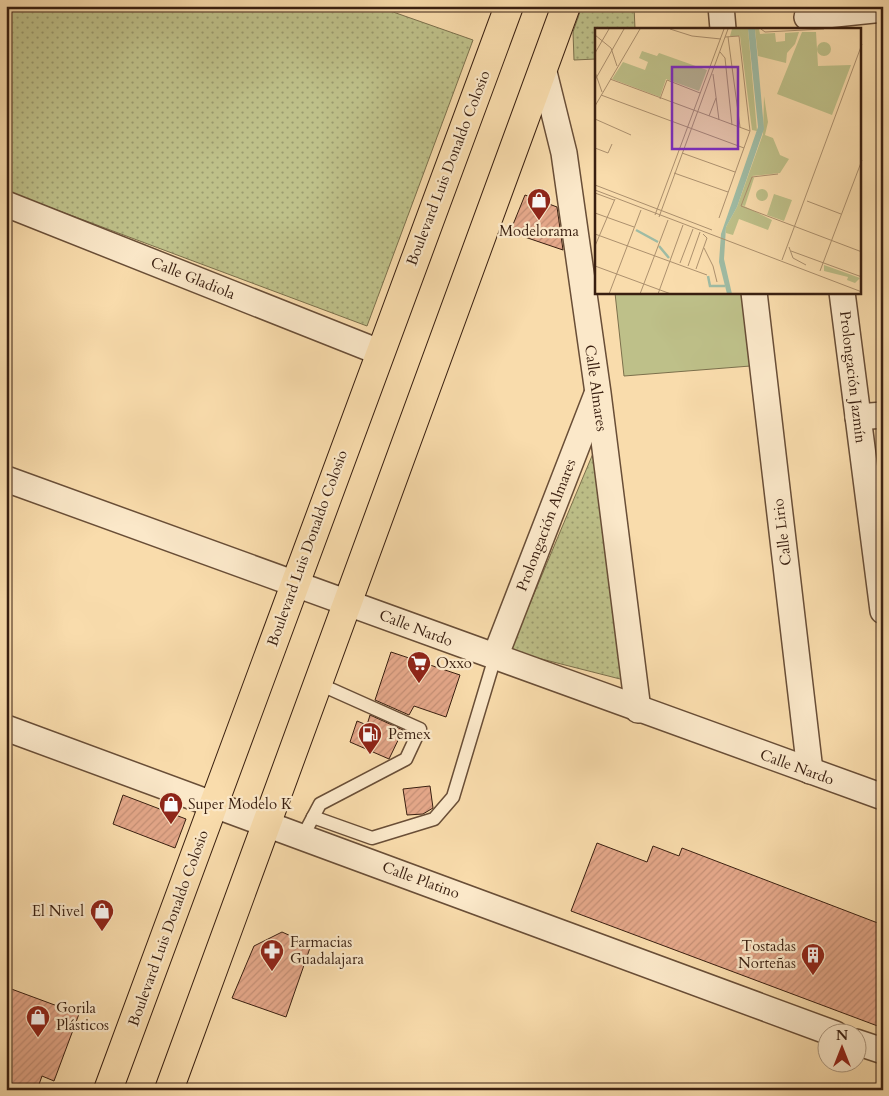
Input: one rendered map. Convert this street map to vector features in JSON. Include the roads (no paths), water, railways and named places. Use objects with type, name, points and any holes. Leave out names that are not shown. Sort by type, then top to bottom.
[{"type":"main road","name":"Boulevard Luis Donaldo Colosio","points":[[108,1090],[379,352],[509,6]]},
{"type":"main road","points":[[169,1090],[268,823],[346,602],[566,6]]},
{"type":"street","points":[[721,6],[724,28]]},
{"type":"street","points":[[807,17],[883,9]]},
{"type":"street","name":"Calle Almares","points":[[543,68],[564,153],[598,392],[638,710]]},
{"type":"street","name":"Calle Gladiola","points":[[6,204],[379,352]]},
{"type":"street","name":"Calle Lirio","points":[[754,294],[810,771]]},
{"type":"street","name":"Prolongación Jazmín","points":[[842,294],[883,611]]},
{"type":"street","name":"Prolongación Almares","points":[[495,657],[598,392]]},
{"type":"street","points":[[858,417],[883,415]]},
{"type":"street","name":"Calle Nardo","points":[[6,479],[294,582],[638,710],[883,797]]},
{"type":"street","name":"Calle Platino","points":[[6,728],[268,823],[308,826],[816,1027]]},
{"type":"street","points":[[866,1045],[883,1051]]},
{"type":"lane","points":[[317,683],[420,729],[406,759],[320,804],[308,826],[372,838],[434,819],[454,797],[495,657]]},
{"type":"place","name":"Modelorama","points":[[539,221]]},
{"type":"place","name":"Oxxo","points":[[419,684]]},
{"type":"place","name":"Pemex","points":[[370,755]]},
{"type":"place","name":"Super Modelo K","points":[[171,825]]},
{"type":"place","name":"El Nivel","points":[[102,932]]},
{"type":"place","name":"Farmacias Guadalajara","points":[[272,972]]},
{"type":"place","name":"Tostadas Norteñas","points":[[813,976]]},
{"type":"place","name":"Gorila Plásticos","points":[[38,1038]]}]
